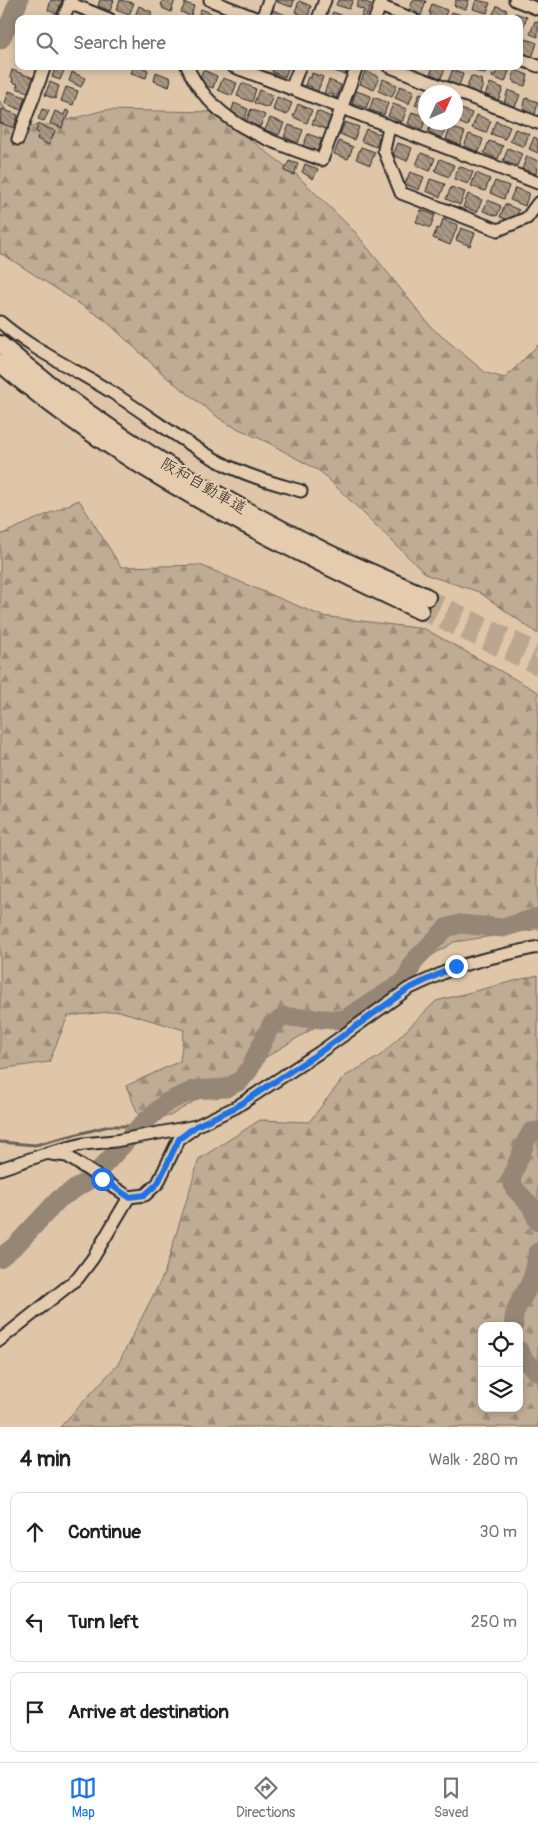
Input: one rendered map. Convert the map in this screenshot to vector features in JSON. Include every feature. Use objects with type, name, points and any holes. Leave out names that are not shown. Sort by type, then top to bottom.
[{"type":"highway","name":"阪和自動車道","points":[[0,344],[63,394],[170,467],[424,604],[288,546],[202,502],[146,470],[26,386],[0,363]]},
{"type":"street","points":[[210,0],[248,15]]},
{"type":"street","points":[[264,15],[270,0]]},
{"type":"street","points":[[319,15],[325,0]]},
{"type":"street","points":[[515,0],[538,9]]},
{"type":"street","points":[[65,15],[70,2],[100,15]]},
{"type":"street","points":[[376,15],[381,3],[405,15]]},
{"type":"street","points":[[523,60],[538,66]]},
{"type":"street","points":[[18,139],[44,70]]},
{"type":"street","points":[[189,70],[194,83],[208,100],[234,122],[259,136],[322,160],[355,70]]},
{"type":"street","points":[[245,70],[291,90],[538,183]]},
{"type":"street","points":[[291,90],[298,70]]},
{"type":"street","points":[[399,70],[538,123]]},
{"type":"street","points":[[389,127],[384,150],[401,193],[498,230],[527,218],[538,203]]},
{"type":"street","points":[[0,322],[38,349],[113,393],[222,463],[255,478],[301,491]]},
{"type":"street","points":[[48,1153],[66,1156],[129,1197],[145,1195],[158,1183],[179,1139],[196,1126],[236,1107],[320,1052],[408,989],[456,966],[538,947]]},
{"type":"street","points":[[0,1169],[83,1144],[142,1137],[196,1126]]},
{"type":"street","points":[[0,1340],[78,1278],[93,1258],[129,1197]]},
{"type":"green space","points":[[0,101],[17,126],[49,125],[105,110],[213,112],[296,174],[355,232],[432,328],[486,373],[505,378],[538,345],[538,634],[479,592],[427,575],[321,472],[267,442],[224,422],[165,376],[106,321],[0,254]]},
{"type":"green space","points":[[79,500],[121,567],[200,565],[322,616],[425,629],[538,692],[538,929],[454,942],[170,1116],[139,1116],[126,1086],[180,1061],[184,1030],[119,1011],[68,1016],[49,1062],[0,1069],[0,535]]},
{"type":"green space","points":[[538,975],[538,1427],[60,1427],[118,1364],[164,1274],[199,1159],[260,1120],[309,1122],[344,1077],[380,1056],[436,1001]]},
{"type":"building","points":[[51,0],[62,0],[57,14],[48,10]]},
{"type":"building","points":[[100,0],[114,0],[110,11],[98,6]]},
{"type":"building","points":[[120,0],[134,3],[129,15],[116,10]]},
{"type":"building","points":[[163,0],[175,0],[171,12],[162,8]]},
{"type":"building","points":[[278,0],[294,0],[292,7],[277,2]]},
{"type":"building","points":[[338,0],[353,0],[349,9],[336,5]]},
{"type":"building","points":[[359,0],[371,4],[367,15],[362,15],[364,10],[356,7]]},
{"type":"building","points":[[413,0],[426,1],[421,15],[409,11]]},
{"type":"building","points":[[456,0],[469,0],[466,9],[454,6]]},
{"type":"building","points":[[476,0],[490,3],[487,13],[473,9]]},
{"type":"building","points":[[299,1],[311,6],[309,15],[295,12]]},
{"type":"building","points":[[185,3],[194,6],[191,15],[181,12]]},
{"type":"building","points":[[432,4],[447,10],[445,15],[430,15],[431,13],[429,13]]},
{"type":"building","points":[[139,6],[152,12],[151,15],[136,15]]},
{"type":"building","points":[[497,6],[507,10],[505,15],[492,15]]},
{"type":"building","points":[[201,9],[213,14],[213,15],[199,15]]},
{"type":"building","points":[[273,10],[286,15],[271,15]]},
{"type":"building","points":[[452,12],[462,15],[451,15]]},
{"type":"building","points":[[523,16],[527,17],[523,27]]},
{"type":"building","points":[[535,21],[538,22],[538,37],[530,34]]},
{"type":"building","points":[[526,39],[537,43],[531,61],[524,58],[523,47]]},
{"type":"building","points":[[12,70],[34,78],[28,92],[16,88],[18,84],[12,82],[13,78],[10,77]]},
{"type":"building","points":[[55,70],[64,70],[60,80],[52,77]]},
{"type":"building","points":[[132,70],[148,70],[146,78],[131,73]]},
{"type":"building","points":[[203,70],[217,76],[213,88],[198,83]]},
{"type":"building","points":[[273,70],[288,70],[285,77],[272,72]]},
{"type":"building","points":[[332,70],[347,70],[345,75]]},
{"type":"building","points":[[432,70],[444,70],[441,78],[430,74]]},
{"type":"building","points":[[453,70],[463,74],[459,85],[448,81]]},
{"type":"building","points":[[475,70],[486,70],[485,74]]},
{"type":"building","points":[[497,70],[509,70],[505,82],[492,77],[493,74],[495,75]]},
{"type":"building","points":[[515,70],[528,75],[525,86],[514,83],[512,80]]},
{"type":"building","points":[[365,71],[379,77],[374,90],[360,84]]},
{"type":"building","points":[[72,72],[85,78],[81,87],[69,81]]},
{"type":"building","points":[[156,72],[171,78],[169,87],[154,81]]},
{"type":"building","points":[[312,73],[323,77],[317,93],[310,91],[312,87],[305,85],[308,77],[311,78]]},
{"type":"building","points":[[471,76],[482,80],[481,85],[483,85],[478,98],[465,93]]},
{"type":"building","points":[[223,78],[237,83],[232,96],[218,90]]},
{"type":"building","points":[[383,79],[397,85],[392,97],[378,91]]},
{"type":"building","points":[[329,80],[341,85],[336,99],[333,98],[334,95],[329,93],[327,98],[323,96]]},
{"type":"building","points":[[50,82],[59,86],[55,99],[45,95]]},
{"type":"building","points":[[242,83],[256,89],[252,102],[237,96]]},
{"type":"building","points":[[490,83],[503,88],[498,101],[494,99],[492,102],[488,100],[490,96],[485,95]]},
{"type":"building","points":[[400,86],[414,91],[409,104],[395,98]]},
{"type":"building","points":[[66,87],[78,91],[73,105],[61,101]]},
{"type":"building","points":[[259,90],[273,96],[268,108],[254,103]]},
{"type":"building","points":[[508,90],[520,95],[515,107],[504,103]]},
{"type":"building","points":[[9,91],[25,97],[21,110],[5,103]]},
{"type":"building","points":[[356,91],[371,96],[366,108],[352,103]]},
{"type":"building","points":[[277,97],[292,103],[287,115],[273,110]]},
{"type":"building","points":[[374,97],[388,103],[384,115],[369,110]]},
{"type":"building","points":[[526,98],[538,102],[535,115],[523,109]]},
{"type":"building","points":[[234,103],[248,109],[244,122],[230,116]]},
{"type":"building","points":[[298,104],[312,110],[307,123],[293,117]]},
{"type":"building","points":[[393,104],[407,109],[402,122],[388,116]]},
{"type":"building","points":[[2,109],[18,115],[14,128],[0,123]]},
{"type":"building","points":[[42,109],[49,111],[44,121],[38,119]]},
{"type":"building","points":[[251,109],[265,115],[260,127],[246,122]]},
{"type":"building","points":[[66,110],[70,112],[67,119],[65,118],[62,128],[50,123],[55,111],[64,115]]},
{"type":"building","points":[[463,110],[472,113],[467,126],[463,124]]},
{"type":"building","points":[[317,111],[331,117],[326,129],[312,124]]},
{"type":"building","points":[[412,112],[418,114],[418,128],[408,124]]},
{"type":"building","points":[[477,115],[491,121],[486,133],[472,128]]},
{"type":"building","points":[[270,118],[284,123],[279,135],[265,130]]},
{"type":"building","points":[[496,121],[510,127],[505,139],[491,134]]},
{"type":"building","points":[[345,122],[359,127],[354,140],[340,134]]},
{"type":"building","points":[[38,124],[55,131],[49,145],[37,139],[39,133],[36,131]]},
{"type":"building","points":[[289,125],[303,130],[298,143],[284,137]]},
{"type":"building","points":[[366,129],[380,134],[376,147],[361,141]]},
{"type":"building","points":[[515,129],[529,134],[524,147],[510,141]]},
{"type":"building","points":[[429,130],[445,130],[442,138],[428,132]]},
{"type":"building","points":[[450,130],[465,132],[460,145],[446,139]]},
{"type":"building","points":[[308,134],[322,139],[317,152],[303,146]]},
{"type":"building","points":[[469,134],[483,139],[479,152],[464,146]]},
{"type":"building","points":[[534,137],[538,139],[538,153],[529,149]]},
{"type":"building","points":[[339,141],[353,147],[348,159],[334,154]]},
{"type":"building","points":[[489,141],[503,146],[498,159],[484,153]]},
{"type":"building","points":[[398,143],[412,148],[407,161],[393,155]]},
{"type":"building","points":[[361,147],[375,152],[370,165],[356,159]]},
{"type":"building","points":[[508,148],[522,154],[517,166],[503,161]]},
{"type":"building","points":[[421,153],[435,158],[430,171],[416,165]]},
{"type":"building","points":[[527,156],[538,161],[536,174],[522,169]]},
{"type":"building","points":[[440,159],[454,165],[449,177],[435,171]]},
{"type":"building","points":[[289,161],[298,164],[294,175],[284,171]]},
{"type":"building","points":[[305,164],[318,169],[313,179],[302,172]]},
{"type":"building","points":[[459,166],[473,172],[468,184],[454,179]]},
{"type":"building","points":[[410,172],[424,177],[419,190],[405,184]]},
{"type":"building","points":[[476,173],[490,179],[485,191],[471,186]]},
{"type":"building","points":[[430,179],[445,184],[440,197],[426,191]]},
{"type":"building","points":[[495,181],[509,186],[504,199],[490,193]]},
{"type":"building","points":[[451,187],[465,192],[460,205],[446,199]]},
{"type":"building","points":[[515,188],[529,193],[525,206],[510,200]]},
{"type":"building","points":[[468,194],[482,200],[477,212],[463,207]]},
{"type":"building","points":[[488,200],[501,206],[497,216],[483,211]]},
{"type":"building","points":[[505,204],[519,210],[514,222],[500,217]]},
{"type":"building","points":[[421,210],[435,215],[430,228],[416,222]]},
{"type":"building","points":[[443,219],[458,225],[450,245],[433,238],[437,228],[440,229]]},
{"type":"building","points":[[461,228],[475,233],[470,246],[456,240]]},
{"type":"waterway","points":[[0,40],[19,0]]},
{"type":"waterway","points":[[0,1258],[16,1245],[59,1199],[92,1178],[140,1126],[167,1102],[194,1090],[226,1088],[240,1081],[249,1070],[271,1025],[284,1017],[343,1020],[405,981],[414,961],[446,928],[460,924],[503,928],[538,917]]},
{"type":"waterway","points":[[0,1142],[35,1145],[109,1126],[140,1126]]},
{"type":"waterway","points":[[538,1131],[531,1132],[511,1179],[514,1188],[531,1206],[538,1222]]},
{"type":"waterway","points":[[514,1322],[519,1303],[532,1279],[538,1252]]},
{"type":"waterway","points":[[523,1357],[538,1372]]},
{"type":"tunnel","points":[[427,597],[538,651]]},
{"type":"tunnel","points":[[420,611],[538,667]]},
{"type":"route","points":[[102,1179],[129,1197],[145,1195],[158,1183],[179,1139],[196,1126],[236,1107],[320,1052],[408,989],[456,966]]}]
